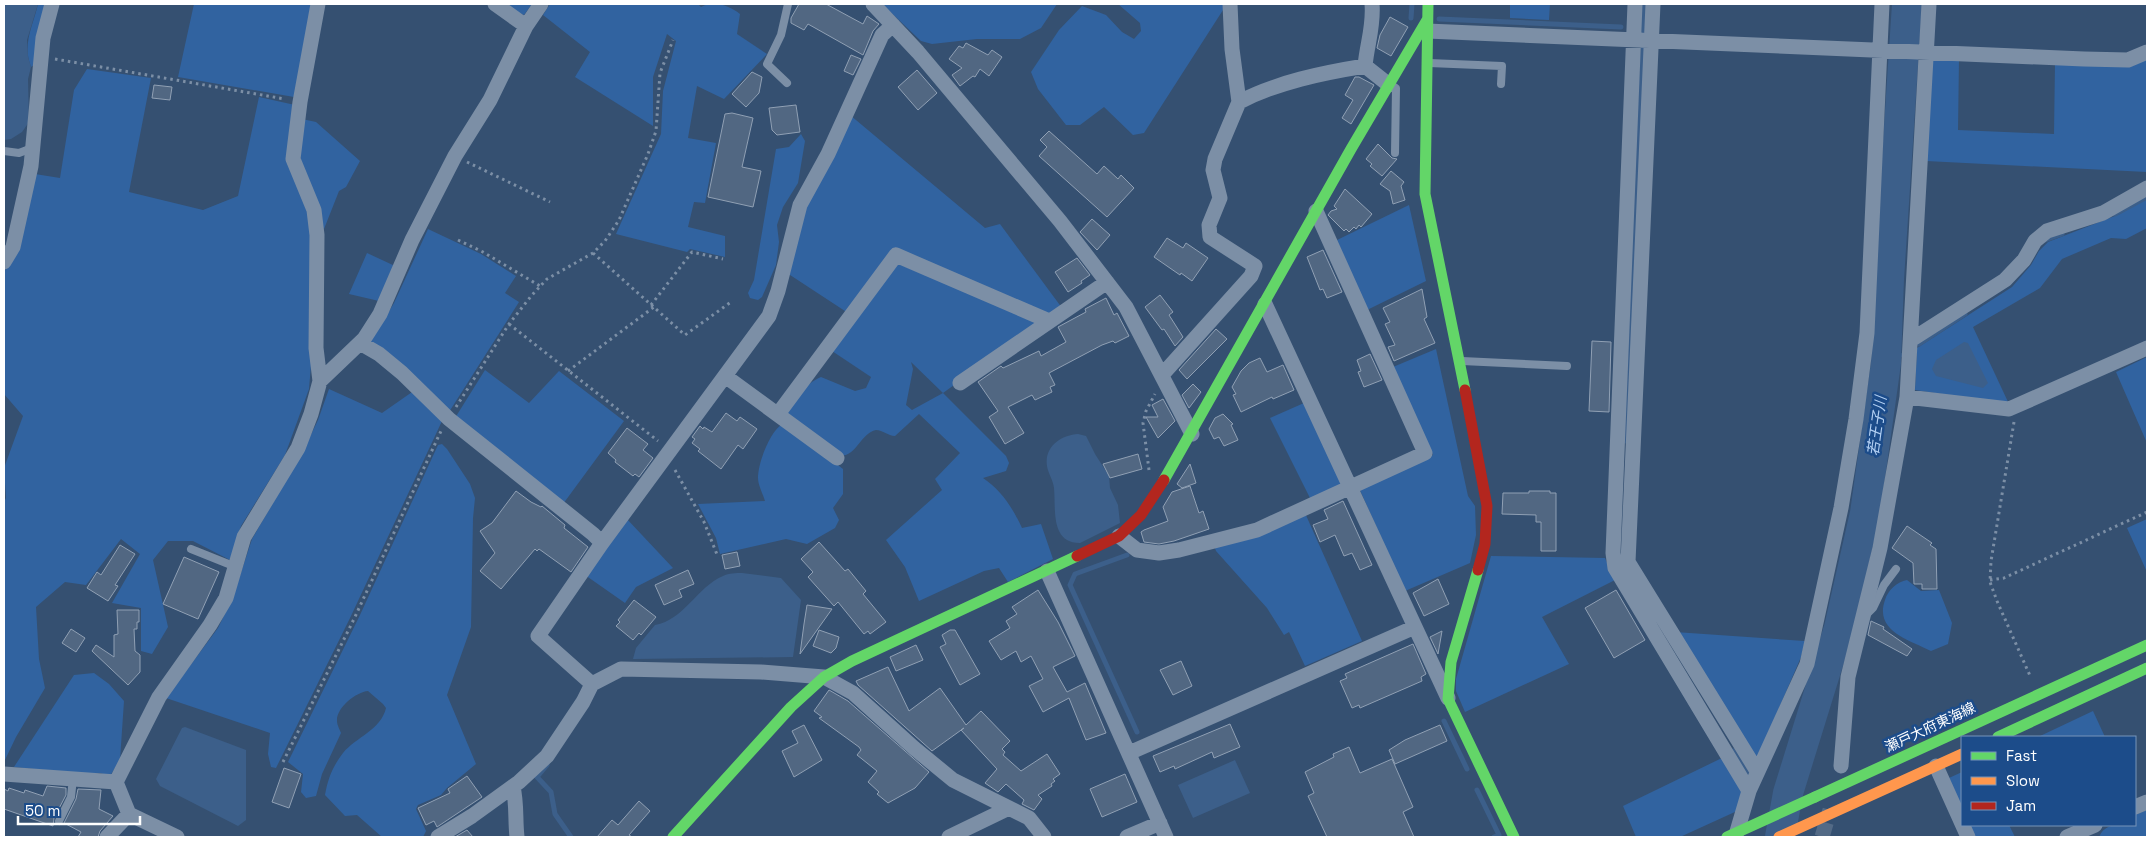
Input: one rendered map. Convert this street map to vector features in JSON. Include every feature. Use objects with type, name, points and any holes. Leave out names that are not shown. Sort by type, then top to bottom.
[{"type":"street","points":[[4,262],[13,247],[31,166],[43,38],[52,4]]},
{"type":"street","points":[[178,837],[129,814],[116,782],[159,697],[210,625],[222,604],[236,567],[244,537],[298,448],[312,414],[320,381],[316,348],[317,235],[314,210],[294,159],[300,102],[318,4]]},
{"type":"street","points":[[495,4],[526,26]]},
{"type":"street","points":[[320,381],[360,342],[380,314],[412,240],[455,156],[490,100],[526,26],[540,4]]},
{"type":"street","points":[[1163,377],[1251,276],[1255,266],[1210,238],[1209,225],[1220,198],[1213,170],[1214,164],[1239,102],[1232,49],[1230,4]]},
{"type":"street","points":[[1365,66],[1366,49],[1374,22],[1372,4]]},
{"type":"street","points":[[1428,4],[1425,194],[1460,361],[1487,506],[1487,527],[1484,544],[1451,662],[1448,699]]},
{"type":"street","points":[[1635,4],[1613,552],[1615,568],[1749,791]]},
{"type":"street","points":[[1654,4],[1628,562],[1757,771]]},
{"type":"street","points":[[1736,837],[1749,791],[1757,771],[1807,664],[1841,508],[1856,419],[1867,333],[1882,4]]},
{"type":"street","points":[[1841,766],[1848,677],[1880,548],[1907,397],[1929,4]]},
{"type":"street","points":[[871,5],[918,52],[1060,221],[1126,307],[1192,434]]},
{"type":"street","points":[[592,684],[538,636],[602,544],[769,316],[784,269],[800,204],[828,154],[882,35],[893,25]]},
{"type":"street","points":[[1427,26],[1633,40],[1927,53],[2128,60],[2147,52]]},
{"type":"street","points":[[673,837],[791,707],[824,677],[852,660],[1119,536],[1141,515],[1153,499],[1192,434],[1316,211],[1389,85],[1427,26]]},
{"type":"street","points":[[1239,102],[1258,92],[1288,82],[1365,66]]},
{"type":"street","points":[[1365,66],[1389,85]]},
{"type":"street","points":[[1911,340],[2005,280],[2024,260],[2035,241],[2047,231],[2103,213],[2147,188]]},
{"type":"street","points":[[1119,536],[1137,550],[1159,554],[1257,530],[1425,453],[1316,211]]},
{"type":"street","points":[[778,414],[896,256],[1049,321]]},
{"type":"street","points":[[960,383],[1107,282]]},
{"type":"street","points":[[1266,304],[1448,699],[1514,837]]},
{"type":"street","points":[[360,342],[379,354],[402,373],[449,419],[585,528],[602,544]]},
{"type":"street","points":[[1907,397],[2009,409],[2147,348]]},
{"type":"street","points":[[725,376],[837,458]]},
{"type":"street","points":[[1047,571],[1166,837]]},
{"type":"street","points":[[1129,753],[1415,627]]},
{"type":"street","name":"瀬戸大府東海線","points":[[1726,837],[2147,645]]},
{"type":"street","points":[[2000,736],[2147,668]]},
{"type":"street","points":[[438,837],[513,787],[546,756],[583,702],[592,684],[621,669],[761,672],[824,677],[853,693],[953,780],[1029,818],[1044,837]]},
{"type":"street","points":[[1779,837],[1961,754]]},
{"type":"street","points":[[1936,766],[1961,821]]},
{"type":"street","points":[[4,774],[116,782]]},
{"type":"street","points":[[513,787],[516,799],[517,837]]},
{"type":"street","points":[[949,837],[1010,808]]},
{"type":"street","points":[[107,837],[129,814]]},
{"type":"street","points":[[1127,837],[1160,823]]},
{"type":"street","points":[[2067,837],[2093,826]]},
{"type":"lane","points":[[787,83],[767,64],[781,35],[788,4]]},
{"type":"lane","points":[[1426,62],[1502,66],[1501,84]]},
{"type":"lane","points":[[1389,85],[1396,88],[1395,153]]},
{"type":"lane","points":[[4,151],[19,153],[32,148]]},
{"type":"lane","points":[[1460,361],[1567,366]]},
{"type":"lane","points":[[191,549],[236,567]]},
{"type":"lane","points":[[1862,618],[1873,608],[1884,585],[1896,570]]},
{"type":"lane","points":[[59,821],[71,797],[73,778]]},
{"type":"path","points":[[283,762],[449,419],[509,324],[540,286],[547,279],[593,253],[605,241],[619,220],[656,131],[660,73],[673,40]]},
{"type":"path","points":[[42,57],[300,102]]},
{"type":"path","points":[[455,156],[550,202]]},
{"type":"path","points":[[458,240],[483,252],[540,286]]},
{"type":"path","points":[[568,371],[652,306],[692,252],[723,259]]},
{"type":"path","points":[[593,253],[685,335],[731,302]]},
{"type":"path","points":[[509,324],[667,455],[688,490],[704,522],[718,557]]},
{"type":"path","points":[[1149,471],[1143,423],[1146,411],[1163,377]]},
{"type":"path","points":[[2013,407],[2014,422],[1991,561],[1990,580],[1997,601],[2039,694]]},
{"type":"path","points":[[1990,580],[2004,578],[2147,512]]},
{"type":"shaded area","points":[[4,4],[38,4],[27,40],[28,57],[31,67],[28,79],[29,122],[22,132],[11,139],[4,140]]},
{"type":"shaded area","points":[[38,4],[47,4],[35,64],[31,67],[28,43]]},
{"type":"shaded area","points":[[194,4],[313,4],[294,97],[178,77]]},
{"type":"shaded area","points":[[500,4],[532,4],[524,15]]},
{"type":"shaded area","points":[[550,4],[698,4],[701,7],[721,4],[740,14],[737,34],[767,54],[724,99],[697,86],[688,138],[716,143],[705,203],[694,202],[688,227],[725,236],[725,257],[690,249],[687,252],[616,234],[661,134],[663,91],[676,41],[667,34],[653,77],[653,126],[575,77],[590,52],[543,15]]},
{"type":"shaded area","points":[[882,4],[1057,4],[1041,28],[1020,39],[977,39],[932,44],[921,41]]},
{"type":"shaded area","points":[[1118,4],[1223,4],[1223,10],[1144,133],[1133,135],[1104,107],[1080,125],[1066,125],[1038,89],[1031,72],[1059,30],[1082,6],[1106,15],[1122,32],[1134,39],[1141,31],[1140,23]]},
{"type":"shaded area","points":[[1510,4],[1550,4],[1549,20],[1510,18]]},
{"type":"shaded area","points":[[2147,57],[2147,172],[1926,161],[1932,60],[1959,58],[1958,130],[2054,134],[2055,63]]},
{"type":"shaded area","points":[[87,69],[151,78],[129,192],[203,210],[238,196],[259,97],[295,105],[289,154],[312,223],[311,365],[309,389],[285,455],[241,526],[230,560],[193,541],[168,541],[153,560],[168,627],[152,654],[141,651],[141,608],[112,603],[140,554],[121,539],[86,585],[65,582],[36,607],[39,659],[45,688],[16,737],[4,762],[4,502],[6,498],[4,468],[23,416],[4,394],[4,272],[16,252],[35,174],[60,178],[74,90]]},
{"type":"shaded area","points":[[850,115],[985,228],[1000,224],[1062,308],[1048,318],[905,254],[848,313],[787,273],[801,210]]},
{"type":"shaded area","points":[[302,119],[316,122],[360,161],[346,187],[339,191],[324,229],[320,225],[300,168]]},
{"type":"shaded area","points":[[801,134],[805,141],[798,183],[783,207],[777,225],[779,242],[776,265],[762,297],[758,300],[750,298],[748,293],[754,280],[776,149],[789,147]]},
{"type":"shaded area","points":[[2147,198],[2147,228],[2126,239],[2111,238],[2062,259],[2040,288],[1973,327],[2009,404],[1915,390],[1917,348],[2012,287],[2048,242],[2120,214]]},
{"type":"shaded area","points":[[1409,205],[1426,281],[1367,310],[1337,240]]},
{"type":"shaded area","points":[[428,229],[481,254],[516,276],[505,293],[519,302],[449,412],[369,344],[394,303]]},
{"type":"shaded area","points":[[367,253],[395,266],[379,301],[349,294]]},
{"type":"shaded area","points":[[896,263],[1041,322],[943,393],[1006,456],[1009,463],[1006,471],[983,478],[996,488],[1006,500],[1022,528],[1041,524],[1053,559],[1008,582],[999,568],[984,571],[919,601],[905,567],[886,540],[942,490],[935,479],[960,453],[919,414],[895,436],[876,430],[866,435],[851,452],[841,456],[786,415],[805,388],[821,377],[855,391],[866,388],[871,377],[829,349]],"holes":[[[911,362],[943,393],[912,410],[906,405],[913,369]]]},
{"type":"shaded area","points":[[1964,342],[1968,343],[1988,383],[1983,388],[1936,376],[1932,369],[1936,360]]},
{"type":"shaded area","points":[[1436,349],[1468,496],[1475,506],[1476,535],[1470,563],[1405,591],[1359,488],[1433,455],[1393,367]]},
{"type":"shaded area","points":[[2147,357],[2147,443],[2116,372]]},
{"type":"shaded area","points":[[485,370],[529,403],[559,371],[624,421],[563,504],[455,418]]},
{"type":"shaded area","points":[[329,389],[382,413],[415,390],[442,421],[351,616],[276,768],[271,767],[268,754],[270,733],[166,698],[218,628],[233,597],[252,539],[303,451],[318,420]]},
{"type":"shaded area","points":[[1304,403],[1344,485],[1311,500],[1270,418]]},
{"type":"shaded area","points":[[784,423],[843,469],[843,494],[833,508],[839,520],[835,528],[807,544],[786,539],[720,554],[716,538],[698,504],[765,501],[758,481],[760,464],[774,432]]},
{"type":"shaded area","points":[[1078,434],[1086,436],[1109,476],[1110,488],[1118,505],[1120,523],[1080,543],[1070,541],[1059,531],[1055,515],[1053,482],[1048,469],[1047,459],[1051,447],[1055,443],[1060,439]]},
{"type":"shaded area","points":[[442,444],[470,484],[475,498],[471,627],[447,695],[476,764],[441,795],[418,805],[416,809],[426,831],[423,837],[382,837],[357,815],[345,816],[325,795],[331,772],[343,753],[348,747],[374,728],[383,716],[386,708],[368,691],[358,694],[343,706],[340,711],[337,721],[341,733],[322,774],[316,796],[306,798],[301,792],[303,774],[288,762],[360,615],[438,445]]},
{"type":"shaded area","points":[[1305,513],[1362,641],[1305,666],[1289,632],[1284,635],[1267,608],[1216,551],[1214,545]]},
{"type":"shaded area","points":[[626,518],[673,568],[636,587],[625,603],[585,575]]},
{"type":"shaded area","points":[[2147,519],[2147,572],[2127,528]]},
{"type":"shaded area","points":[[1491,556],[1605,558],[1615,580],[1542,617],[1569,664],[1465,712],[1456,691],[1456,679]]},
{"type":"shaded area","points":[[742,573],[781,578],[801,600],[793,657],[633,659],[636,648],[655,625],[674,617],[714,581],[728,574]]},
{"type":"shaded area","points":[[1907,580],[1921,591],[1939,590],[1952,623],[1948,644],[1931,651],[1896,633],[1884,620],[1883,611],[1886,596],[1896,585]]},
{"type":"shaded area","points":[[1675,632],[1805,641],[1801,657],[1758,757],[1751,757]]},
{"type":"shaded area","points":[[94,673],[109,684],[124,701],[120,760],[110,776],[100,773],[74,773],[14,767],[74,675]]},
{"type":"shaded area","points":[[2093,711],[2105,736],[2040,736]]},
{"type":"shaded area","points":[[185,727],[246,750],[246,820],[238,826],[160,786],[156,779],[182,728]]},
{"type":"shaded area","points":[[1724,757],[1743,789],[1737,811],[1680,837],[1636,837],[1623,806]]},
{"type":"shaded area","points":[[1235,760],[1250,793],[1193,818],[1178,785]]},
{"type":"shaded area","points":[[1961,772],[1961,806],[1949,778]]},
{"type":"shaded area","points":[[2147,810],[2147,837],[2099,837],[2105,829],[2112,826],[2136,826],[2136,815]]},
{"type":"shaded area","points":[[1970,826],[2010,826],[2015,837],[1975,837]]},
{"type":"building","points":[[799,4],[826,4],[863,24],[867,16],[879,24],[873,31],[863,55],[808,24],[804,30],[791,23],[791,18]]},
{"type":"building","points":[[1390,17],[1408,27],[1391,56],[1377,48],[1380,35]]},
{"type":"building","points":[[966,43],[988,55],[992,50],[1002,57],[989,76],[980,69],[975,77],[973,76],[960,86],[952,75],[962,68],[949,59],[959,46],[963,48]]},
{"type":"building","points":[[851,55],[861,59],[853,75],[844,71]]},
{"type":"building","points":[[917,70],[937,93],[918,110],[898,87]]},
{"type":"building","points":[[752,72],[762,77],[759,93],[746,107],[732,94]]},
{"type":"building","points":[[1355,77],[1359,77],[1374,85],[1351,124],[1342,118],[1353,100],[1345,95]]},
{"type":"building","points":[[154,85],[172,87],[170,100],[152,98]]},
{"type":"building","points":[[796,105],[800,132],[777,135],[772,130],[769,108]]},
{"type":"building","points":[[732,113],[753,118],[742,167],[761,171],[753,207],[708,197],[725,114]]},
{"type":"building","points":[[1049,131],[1097,174],[1104,166],[1118,179],[1121,175],[1134,188],[1107,217],[1039,156],[1047,147],[1040,140]]},
{"type":"building","points":[[1378,144],[1392,158],[1397,159],[1382,176],[1370,166],[1372,164],[1366,159]]},
{"type":"building","points":[[1391,171],[1404,182],[1401,186],[1405,200],[1393,204],[1390,191],[1380,184]]},
{"type":"building","points":[[1345,189],[1372,214],[1361,227],[1359,225],[1356,229],[1354,227],[1349,232],[1346,229],[1344,231],[1328,215],[1331,211],[1337,209],[1334,206]]},
{"type":"building","points":[[1092,219],[1110,235],[1097,250],[1080,232]]},
{"type":"building","points":[[1167,238],[1183,248],[1186,243],[1208,258],[1192,281],[1154,257]]},
{"type":"building","points":[[1323,250],[1342,292],[1327,298],[1323,289],[1320,290],[1307,257]]},
{"type":"building","points":[[1077,258],[1090,275],[1068,292],[1055,272]]},
{"type":"building","points":[[1422,289],[1427,317],[1424,319],[1435,343],[1394,361],[1388,347],[1395,345],[1385,324],[1390,322],[1383,308]]},
{"type":"building","points":[[1160,295],[1173,312],[1169,315],[1183,337],[1175,346],[1164,329],[1162,330],[1145,307]]},
{"type":"building","points":[[1106,298],[1114,315],[1117,313],[1129,336],[1115,343],[1113,341],[1102,345],[1049,373],[1055,385],[1050,387],[1052,392],[1035,400],[1032,395],[1008,407],[1024,433],[1005,444],[989,417],[998,411],[978,382],[1001,366],[1003,368],[1039,351],[1041,356],[1066,342],[1058,327],[1086,312],[1085,309]]},
{"type":"building","points":[[1216,329],[1227,339],[1187,379],[1179,370]]},
{"type":"building","points":[[1592,341],[1611,342],[1609,412],[1589,411]]},
{"type":"building","points":[[1370,354],[1382,380],[1364,387],[1358,372],[1361,371],[1357,360]]},
{"type":"building","points":[[1260,358],[1267,372],[1283,365],[1294,390],[1273,399],[1272,397],[1241,412],[1233,395],[1236,394],[1232,387],[1241,371],[1249,363]]},
{"type":"building","points":[[1193,384],[1201,392],[1189,408],[1182,395]]},
{"type":"building","points":[[1163,399],[1175,421],[1158,438],[1146,417],[1158,417],[1152,405]]},
{"type":"building","points":[[726,413],[737,421],[740,417],[757,429],[743,449],[738,445],[721,469],[698,451],[700,449],[692,443],[695,439],[692,437],[700,426],[712,432]]},
{"type":"building","points":[[1223,414],[1233,424],[1231,425],[1238,440],[1224,446],[1219,437],[1214,439],[1209,429],[1215,418]]},
{"type":"building","points":[[627,428],[648,444],[643,450],[653,458],[639,477],[635,474],[633,476],[615,462],[616,460],[608,453]]},
{"type":"building","points":[[1138,454],[1142,469],[1110,478],[1103,464]]},
{"type":"building","points":[[1190,464],[1196,483],[1182,488],[1177,484]]},
{"type":"building","points":[[1190,486],[1199,513],[1203,511],[1209,529],[1159,544],[1144,542],[1141,532],[1168,521],[1163,507],[1172,492]]},
{"type":"building","points":[[516,491],[531,502],[542,506],[565,525],[564,528],[588,547],[571,572],[539,549],[537,551],[535,549],[501,589],[480,571],[495,553],[480,531],[492,523]]},
{"type":"building","points":[[1529,491],[1550,491],[1550,493],[1556,493],[1556,551],[1541,551],[1541,522],[1536,522],[1536,515],[1502,514],[1503,493],[1529,493]]},
{"type":"building","points":[[1343,501],[1372,565],[1360,570],[1352,553],[1344,556],[1335,535],[1320,542],[1313,525],[1328,519],[1324,510]]},
{"type":"building","points":[[1907,526],[1932,543],[1930,545],[1936,549],[1937,589],[1922,589],[1922,584],[1914,584],[1913,563],[1892,548]]},
{"type":"building","points":[[819,542],[845,571],[848,569],[866,591],[863,594],[886,622],[870,634],[868,631],[864,634],[838,602],[834,606],[808,577],[813,572],[801,559]]},
{"type":"building","points":[[120,545],[135,554],[115,585],[118,586],[108,601],[87,588],[97,572],[101,575]]},
{"type":"building","points":[[737,552],[740,566],[725,569],[722,555]]},
{"type":"building","points":[[184,557],[219,572],[198,619],[163,604]]},
{"type":"building","points":[[688,570],[694,584],[679,590],[682,597],[664,605],[655,585]]},
{"type":"building","points":[[1438,579],[1449,604],[1424,616],[1413,593]]},
{"type":"building","points":[[1038,590],[1058,622],[1075,656],[1053,667],[1067,692],[1085,683],[1106,733],[1086,740],[1069,698],[1043,712],[1029,686],[1043,679],[1031,656],[1021,662],[1016,651],[1001,660],[989,641],[1010,628],[1006,621],[1017,614],[1012,607]]},
{"type":"building","points":[[1616,590],[1645,640],[1614,658],[1585,608]]},
{"type":"building","points":[[634,600],[656,617],[641,635],[639,633],[633,640],[616,626],[620,622],[618,620]]},
{"type":"building","points":[[807,605],[832,609],[800,654],[804,624]]},
{"type":"building","points":[[117,610],[139,610],[139,622],[137,622],[137,629],[134,629],[135,651],[140,655],[140,672],[128,685],[92,651],[96,645],[114,657],[114,635],[118,634]]},
{"type":"building","points":[[1871,621],[1884,627],[1883,629],[1912,649],[1907,656],[1868,635]]},
{"type":"building","points":[[71,629],[85,638],[76,652],[62,643]]},
{"type":"building","points":[[819,630],[839,637],[836,648],[831,653],[813,646]]},
{"type":"building","points":[[950,630],[955,630],[980,674],[960,685],[940,647],[946,644],[942,635]]},
{"type":"building","points":[[1442,631],[1438,654],[1430,637]]},
{"type":"building","points":[[1413,644],[1426,674],[1421,677],[1422,681],[1360,708],[1359,705],[1352,708],[1340,681],[1347,678],[1345,674]]},
{"type":"building","points":[[916,645],[923,660],[896,671],[890,657]]},
{"type":"building","points":[[1181,661],[1192,686],[1173,695],[1160,670]]},
{"type":"building","points":[[888,667],[909,711],[940,688],[966,725],[981,711],[1010,741],[1002,749],[1005,752],[1003,755],[1021,771],[1047,754],[1060,774],[1053,779],[1055,781],[1051,784],[1052,786],[1038,795],[1042,799],[1034,810],[1022,804],[1024,800],[1006,784],[998,792],[985,783],[997,769],[961,730],[932,751],[858,685],[856,681]]},
{"type":"building","points":[[829,690],[848,701],[929,772],[915,788],[888,803],[877,794],[879,792],[868,782],[877,771],[857,755],[861,750],[859,747],[819,718],[822,717],[814,711]]},
{"type":"building","points":[[1230,724],[1240,747],[1214,758],[1212,752],[1175,769],[1174,766],[1160,772],[1153,756]]},
{"type":"building","points":[[804,725],[822,760],[794,777],[782,751],[798,743],[792,731]]},
{"type":"building","points":[[1440,725],[1447,741],[1395,764],[1389,750],[1405,740]]},
{"type":"building","points":[[1349,747],[1360,773],[1392,759],[1413,807],[1403,812],[1414,837],[1327,837],[1308,796],[1314,793],[1305,772],[1334,757],[1333,754]]},
{"type":"building","points":[[284,768],[301,774],[289,808],[272,802]]},
{"type":"building","points":[[1125,774],[1137,802],[1102,817],[1090,789]]},
{"type":"building","points":[[467,776],[482,797],[437,827],[434,821],[426,825],[418,808],[450,793],[448,789]]},
{"type":"building","points":[[47,786],[66,788],[66,795],[54,818],[53,826],[4,809],[4,789],[8,791],[9,788],[24,793],[25,790],[43,796]]},
{"type":"building","points":[[78,789],[101,790],[99,809],[113,816],[100,831],[98,837],[78,837],[81,832],[64,823],[76,799]]},
{"type":"building","points":[[639,801],[650,811],[629,835],[632,837],[597,837],[612,820],[618,825]]},
{"type":"building","points":[[467,830],[473,837],[455,837]]},
{"type":"waterway","points":[[1411,18],[1412,4]]},
{"type":"waterway","points":[[1643,31],[1644,4]]},
{"type":"waterway","name":"若王子川","points":[[1780,837],[1788,793],[1839,628],[1865,513],[1886,363],[1889,279],[1907,4]]},
{"type":"waterway","points":[[1439,19],[1621,27]]},
{"type":"waterway","points":[[1625,441],[1643,47]]},
{"type":"waterway","points":[[2115,214],[2147,197]]},
{"type":"waterway","points":[[2045,240],[2062,234]]},
{"type":"waterway","points":[[1919,344],[1965,314]]},
{"type":"waterway","points":[[1886,363],[1900,355]]},
{"type":"waterway","points":[[1127,555],[1075,574],[1070,585],[1137,732]]},
{"type":"waterway","points":[[1444,721],[1467,769]]},
{"type":"waterway","points":[[1733,751],[1748,774]]},
{"type":"waterway","points":[[547,765],[537,777],[551,792],[555,814],[571,837]]},
{"type":"waterway","points":[[1477,790],[1499,835],[1494,837]]},
{"type":"tunnel","points":[[1822,837],[1830,810]]},
{"type":"traffic: fast","points":[[1428,4],[1425,194],[1465,390]]},
{"type":"traffic: fast","points":[[1164,480],[1351,149],[1427,20]]},
{"type":"traffic: fast","points":[[673,837],[791,707],[824,677],[852,661],[1077,556]]},
{"type":"traffic: fast","points":[[1478,570],[1451,662],[1448,699],[1514,837]]},
{"type":"traffic: fast","points":[[1815,797],[2147,645]]},
{"type":"traffic: fast","points":[[2000,736],[2147,668]]},
{"type":"traffic: fast","points":[[1727,837],[1815,797]]},
{"type":"traffic: slow","points":[[1779,837],[1961,754]]},
{"type":"traffic: jam","points":[[1465,390],[1487,506],[1485,544],[1478,570]]},
{"type":"traffic: jam","points":[[1077,556],[1119,536],[1141,515],[1164,480]]}]
